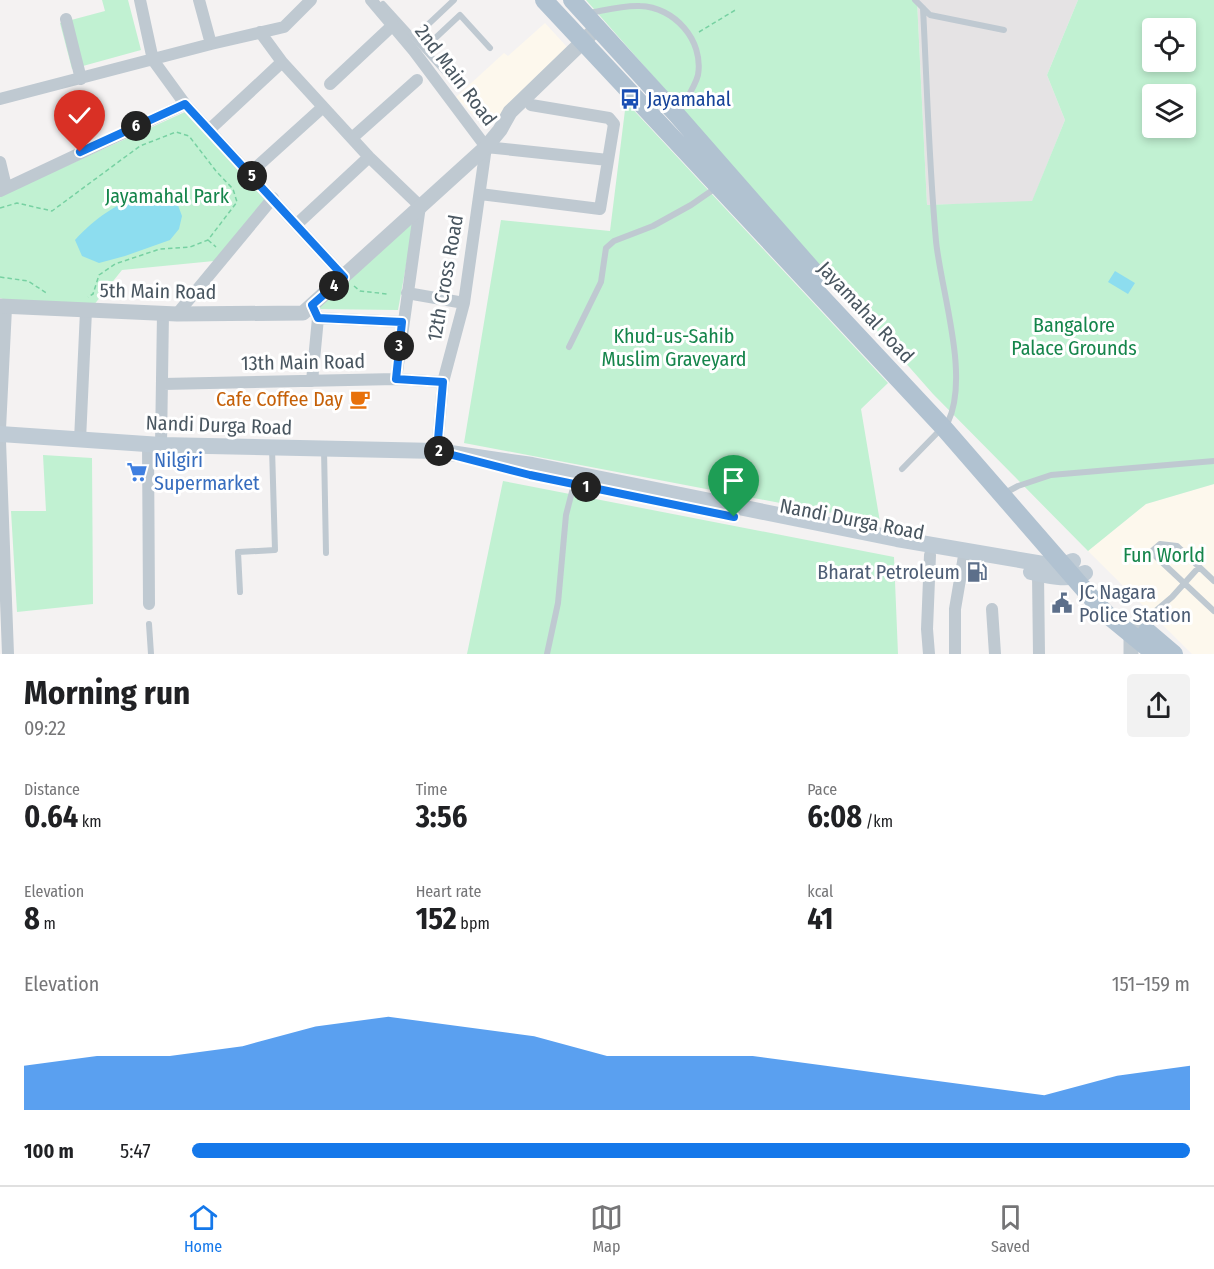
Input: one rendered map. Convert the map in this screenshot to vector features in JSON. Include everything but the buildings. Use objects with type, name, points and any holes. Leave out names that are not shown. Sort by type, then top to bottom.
[{"type":"main road","name":"Jayamahal Road","points":[[544,0],[945,424]]},
{"type":"main road","name":"Jayamahal Road","points":[[572,0],[677,115],[1005,493],[1074,569],[1110,617],[1142,639],[1174,654]]},
{"type":"main road","name":"Nandi Durga Road","points":[[0,434],[154,445],[437,451],[532,465],[897,539],[1038,574],[1074,569]]},
{"type":"main road","name":"Nandi Durga Road","points":[[437,451],[530,475],[930,555],[964,555],[1074,569]]},
{"type":"street","points":[[140,0],[153,60],[185,104],[344,277]]},
{"type":"street","points":[[199,0],[211,44]]},
{"type":"street","points":[[0,99],[284,27],[311,0]]},
{"type":"street","name":"2nd Main Road","points":[[377,2],[393,25],[420,45],[486,147]]},
{"type":"street","points":[[66,19],[81,79]]},
{"type":"street","points":[[330,84],[393,25]]},
{"type":"street","points":[[586,45],[596,25]]},
{"type":"street","points":[[260,32],[282,62],[369,157],[420,206],[402,322],[396,379]]},
{"type":"street","name":"5th Main Road","points":[[500,130],[515,121],[586,45]]},
{"type":"street","name":"5th Main Road","points":[[315,312],[344,277],[486,147],[500,130],[510,112],[586,45]]},
{"type":"street","points":[[209,130],[282,62]]},
{"type":"street","points":[[352,138],[417,80]]},
{"type":"street","points":[[0,162],[3,189],[185,104]]},
{"type":"street","points":[[480,194],[600,209],[614,124],[609,118],[531,105]]},
{"type":"street","points":[[250,173],[323,106]]},
{"type":"street","points":[[486,147],[608,160]]},
{"type":"street","name":"12th Cross Road","points":[[437,451],[443,382],[464,303],[486,147]]},
{"type":"street","points":[[297,224],[369,157]]},
{"type":"street","points":[[149,604],[154,445],[170,314],[273,198]]},
{"type":"street","points":[[407,293],[464,303]]},
{"type":"street","points":[[80,440],[84,305]]},
{"type":"street","name":"5th Main Road","points":[[3,307],[84,305],[170,314],[315,312],[402,322]]},
{"type":"street","points":[[0,429],[3,307]]},
{"type":"street","points":[[312,381],[315,312]]},
{"type":"street","name":"13th Main Road","points":[[163,384],[396,379],[443,382]]},
{"type":"street","points":[[0,441],[4,632],[8,654]]},
{"type":"street","points":[[929,654],[927,629],[930,555]]},
{"type":"street","points":[[955,654],[955,609],[964,555]]},
{"type":"street","points":[[1038,574],[1039,654]]},
{"type":"street","points":[[992,609],[995,654]]},
{"type":"lane","points":[[420,45],[418,33],[454,0]]},
{"type":"lane","points":[[915,0],[930,15],[1004,30]]},
{"type":"lane","points":[[377,2],[454,82]]},
{"type":"lane","points":[[596,25],[633,6],[652,7],[676,20],[691,37],[698,60],[697,78],[677,115]]},
{"type":"lane","points":[[902,469],[945,424],[954,406],[956,372],[936,240],[923,8]]},
{"type":"lane","points":[[420,45],[429,44],[460,15],[490,48]]},
{"type":"lane","points":[[569,347],[601,282],[606,248],[614,241],[653,226],[719,186]]},
{"type":"lane","points":[[240,592],[238,552],[275,550],[272,447]]},
{"type":"lane","points":[[324,448],[326,553]]},
{"type":"lane","points":[[1005,493],[1052,475],[1214,462]]},
{"type":"lane","points":[[547,654],[558,603],[566,515],[574,484]]},
{"type":"lane","points":[[1214,581],[1177,546],[1160,544],[1151,552],[1214,611]]},
{"type":"lane","points":[[1142,639],[1152,614],[1172,597],[1199,567]]},
{"type":"lane","points":[[149,624],[151,654]]},
{"type":"path","points":[[691,37],[736,9]]},
{"type":"path","points":[[0,208],[16,203],[52,211],[140,146],[176,132],[189,136],[233,189],[237,202],[208,240],[190,247],[160,249],[115,264],[99,275],[93,294],[84,305]]},
{"type":"path","points":[[0,277],[28,281],[49,295]]},
{"type":"path","points":[[344,277],[360,291],[387,294]]},
{"type":"shaded area","points":[[917,0],[1078,0],[1047,75],[1065,120],[1032,202],[927,205]]},
{"type":"shaded area","points":[[545,23],[568,48],[486,129],[456,97],[504,53],[508,56]]},
{"type":"shaded area","name":"Fun World","points":[[1214,484],[1214,654],[1192,654],[1088,551],[1146,504]]},
{"type":"green space","points":[[102,0],[128,0],[141,50],[72,69],[60,23],[105,11]]},
{"type":"green space","name":"Bangalore Palace Grounds","points":[[586,0],[917,0],[927,205],[1032,201],[1065,120],[1047,75],[1078,0],[1214,0],[1214,484],[1146,504],[1088,551],[933,394]]},
{"type":"green space","name":"Khud-us-Sahib Muslim Graveyard","points":[[626,102],[888,383],[861,409],[880,522],[464,443],[501,220],[610,231]]},
{"type":"green space","name":"Jayamahal Park","points":[[185,112],[266,199],[214,261],[122,270],[93,306],[15,303],[0,298],[0,196]]},
{"type":"green space","points":[[415,216],[398,310],[317,309]]},
{"type":"green space","points":[[43,455],[92,458],[93,604],[17,612],[11,511],[46,511]]},
{"type":"green space","points":[[503,481],[894,557],[898,654],[467,654]]},
{"type":"water","points":[[148,194],[163,194],[176,200],[182,216],[179,229],[170,240],[99,263],[82,256],[75,240],[82,232],[118,206]]},
{"type":"water","points":[[1115,271],[1135,283],[1128,294],[1108,282]]},
{"type":"place","name":"Jayamahal","points":[[630,99]]},
{"type":"place","name":"Cafe Coffee Day","points":[[360,399]]},
{"type":"place","name":"Nilgiri Supermarket","points":[[137,472]]},
{"type":"place","name":"Bharat Petroleum","points":[[977,572]]},
{"type":"place","name":"JC Nagara Police Station","points":[[1062,603]]},
{"type":"route","points":[[80,152],[185,104],[344,277],[312,305],[318,318],[402,322],[396,379],[443,382],[437,451],[530,475],[734,517]]}]
